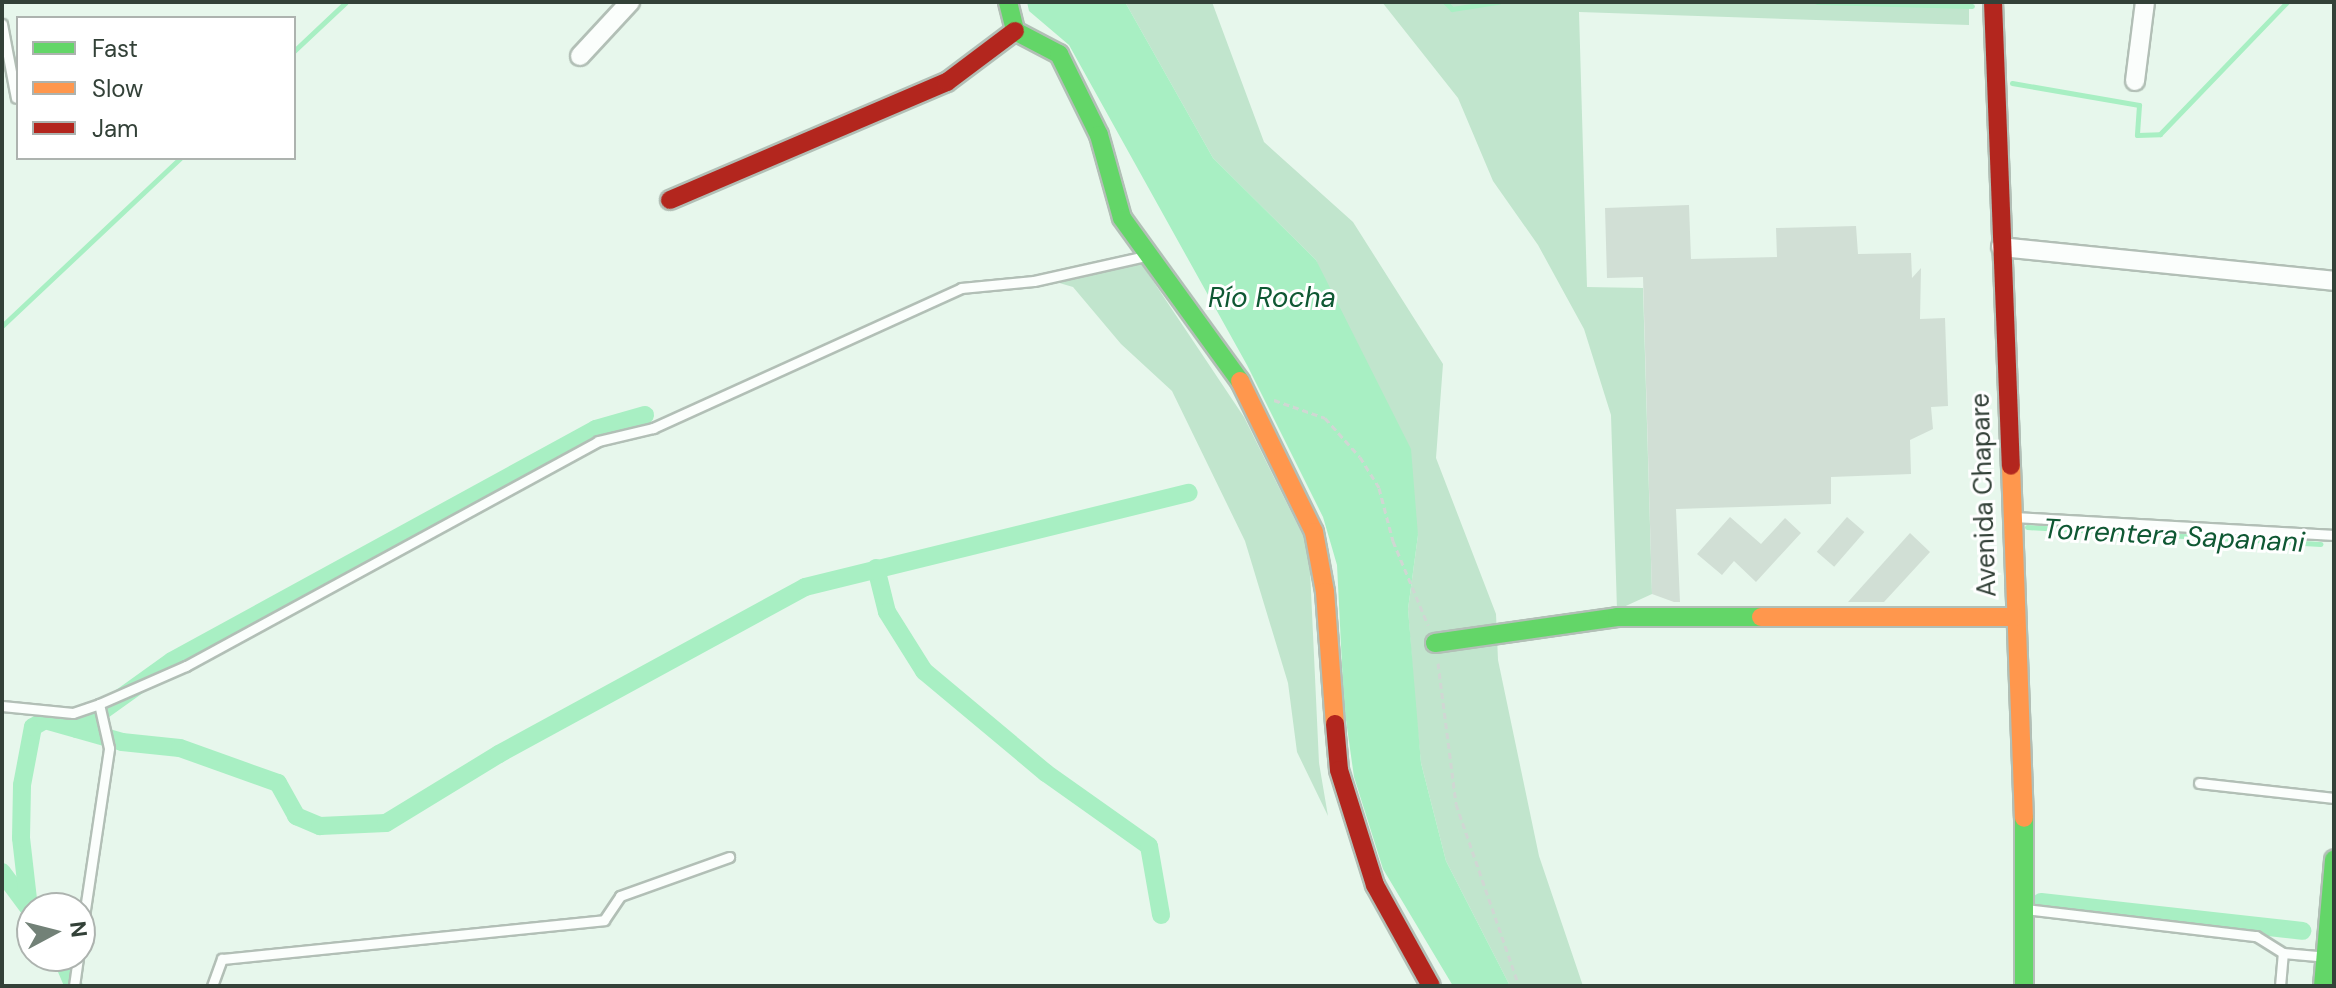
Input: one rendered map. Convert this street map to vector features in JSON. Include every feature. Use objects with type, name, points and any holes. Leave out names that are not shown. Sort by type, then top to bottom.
[{"type":"main road","points":[[1008,2],[1015,31],[1059,54],[1099,135],[1122,218],[1242,384],[1314,532],[1325,592],[1339,770],[1375,885],[1431,986]]},
{"type":"main road","name":"Avenida Chapare","points":[[1993,2],[2024,793],[2021,909],[2024,986]]},
{"type":"main road","points":[[670,200],[947,82],[1015,31]]},
{"type":"main road","points":[[1435,643],[1617,617],[2015,617]]},
{"type":"main road","points":[[2323,986],[2334,859]]},
{"type":"street","points":[[580,56],[630,2]]},
{"type":"street","points":[[2135,81],[2145,2]]},
{"type":"street","points":[[2001,247],[2334,281]]},
{"type":"lane","points":[[2,24],[16,98]]},
{"type":"lane","points":[[2,706],[73,713],[99,704],[186,666],[598,441],[653,428],[961,288],[1034,281],[1150,255]]},
{"type":"lane","points":[[2012,517],[2334,535]]},
{"type":"lane","points":[[88,892],[109,748],[99,704]]},
{"type":"lane","points":[[2199,783],[2334,798]]},
{"type":"lane","points":[[212,986],[222,959],[604,920],[620,896],[729,857]]},
{"type":"lane","points":[[2021,909],[2256,936],[2283,953],[2325,957]]},
{"type":"lane","points":[[2280,986],[2283,953]]},
{"type":"path","points":[[1242,384],[1325,418],[1360,457],[1379,488],[1393,541],[1435,643],[1456,804],[1519,986]]},
{"type":"shaded area","points":[[1125,2],[1212,2],[1264,142],[1353,222],[1443,364],[1436,458],[1496,614],[1498,660],[1539,856],[1583,986],[1510,986],[1446,861],[1421,763],[1415,704],[1408,609],[1418,535],[1316,260],[1213,158]]},
{"type":"shaded area","points":[[1382,2],[1969,2],[1969,25],[1579,12],[1587,287],[1643,288],[1652,594],[1617,610],[1611,415],[1584,329],[1538,245],[1493,181],[1458,98]]},
{"type":"shaded area","points":[[1141,263],[1244,417],[1309,548],[1319,763],[1328,816],[1297,752],[1288,683],[1245,541],[1172,391],[1121,344],[1073,287],[1056,282]]},
{"type":"water","name":"Río Rocha","points":[[1027,2],[1125,2],[1213,158],[1316,260],[1411,449],[1418,535],[1408,609],[1421,763],[1446,861],[1510,986],[1453,986],[1383,869],[1354,777],[1344,706],[1337,565],[1323,517],[1247,365],[1069,45],[1029,11]]},
{"type":"building","points":[[1689,205],[1691,259],[1777,257],[1776,228],[1856,226],[1858,254],[1911,253],[1912,278],[1921,268],[1920,319],[1945,318],[1948,406],[1931,407],[1933,429],[1910,440],[1911,474],[1831,477],[1831,504],[1676,509],[1680,602],[1674,602],[1652,594],[1643,277],[1607,278],[1605,208]]},
{"type":"building","points":[[1730,517],[1761,544],[1785,518],[1801,533],[1756,582],[1734,561],[1722,575],[1697,554]]},
{"type":"building","points":[[1847,517],[1864,532],[1834,567],[1817,552]]},
{"type":"building","points":[[1910,533],[1930,552],[1884,602],[1848,602]]},
{"type":"waterway","points":[[296,49],[346,2]]},
{"type":"waterway","points":[[1445,2],[1452,9],[1498,2]]},
{"type":"waterway","points":[[1817,2],[1972,6]]},
{"type":"waterway","points":[[2012,83],[2139,105],[2137,135],[2160,134],[2287,2]]},
{"type":"waterway","points":[[2,326],[178,160]]},
{"type":"waterway","points":[[77,729],[172,661],[596,429],[645,415]]},
{"type":"waterway","points":[[27,892],[21,838],[22,785],[33,727],[45,720],[122,742],[180,748],[278,783],[296,816],[320,826],[386,823],[499,754],[805,587],[1189,493]]},
{"type":"waterway","name":"Torrentera Sapanani","points":[[2027,527],[2321,544]]},
{"type":"waterway","points":[[876,568],[887,612],[924,671],[1046,773],[1149,846],[1161,915]]},
{"type":"waterway","points":[[2,872],[17,892]]},
{"type":"waterway","points":[[2041,902],[2302,931]]},
{"type":"waterway","points":[[68,972],[74,986]]},
{"type":"traffic: fast","points":[[1008,2],[1015,31],[1059,54],[1099,135],[1122,218],[1240,381]]},
{"type":"traffic: fast","points":[[1435,643],[1617,617],[1761,617]]},
{"type":"traffic: fast","points":[[2024,818],[2024,986]]},
{"type":"traffic: fast","points":[[2323,986],[2334,859]]},
{"type":"traffic: slow","points":[[1240,381],[1314,532],[1325,592],[1335,724]]},
{"type":"traffic: slow","points":[[2011,466],[2024,818]]},
{"type":"traffic: slow","points":[[1761,617],[2015,617]]},
{"type":"traffic: jam","points":[[1993,2],[2011,466]]},
{"type":"traffic: jam","points":[[670,200],[947,82],[1015,31]]},
{"type":"traffic: jam","points":[[1335,724],[1339,770],[1375,885],[1431,986]]}]
